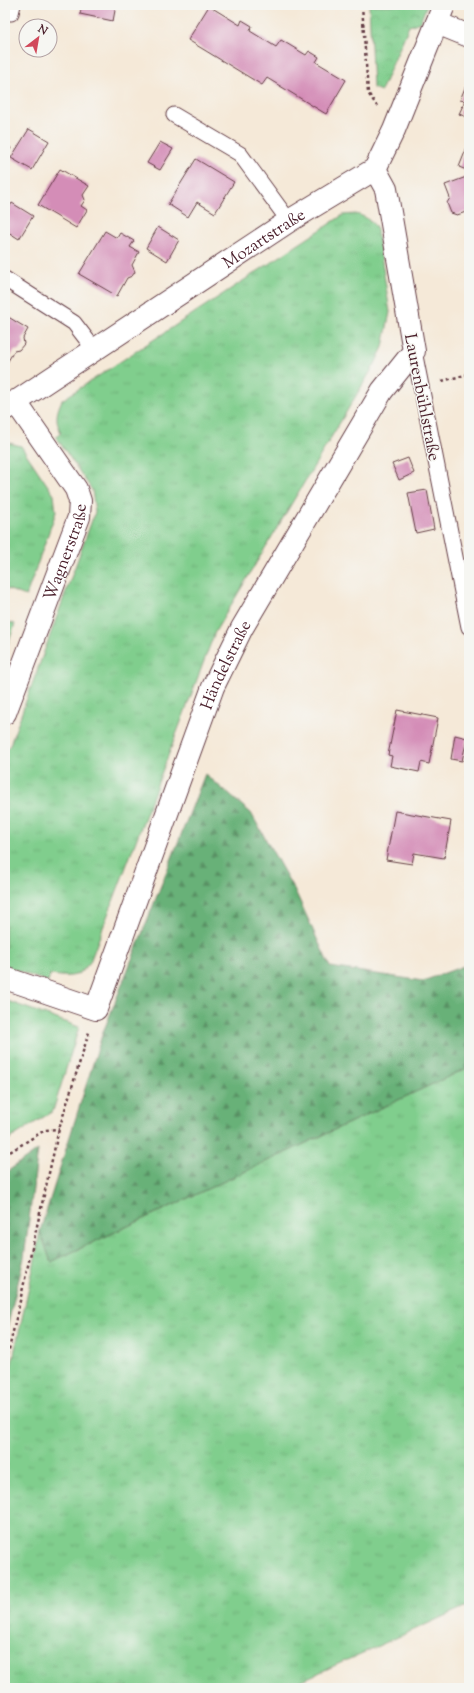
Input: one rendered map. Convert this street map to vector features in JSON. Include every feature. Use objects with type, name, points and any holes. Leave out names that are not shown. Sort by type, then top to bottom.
[{"type":"street","points":[[375,169],[394,130],[441,14],[469,36]]},
{"type":"street","name":"Mozartstraße","points":[[10,405],[289,221],[375,169]]},
{"type":"street","name":"Laurenbühlstraße","points":[[375,169],[386,189],[414,351]]},
{"type":"street","name":"Händelstraße","points":[[96,1009],[213,687],[242,628],[382,391],[414,351]]},
{"type":"street","name":"Wagnerstraße","points":[[5,713],[79,517],[80,502],[76,489],[10,405]]},
{"type":"street","points":[[5,978],[96,1009]]},
{"type":"lane","points":[[174,115],[240,154],[289,221]]},
{"type":"lane","points":[[5,279],[74,323],[94,349]]},
{"type":"lane","name":"Laurenbühlstraße","points":[[414,351],[469,627]]},
{"type":"path","points":[[362,5],[368,93],[394,130]]},
{"type":"path","points":[[420,385],[455,379],[469,374]]},
{"type":"path","points":[[5,1367],[59,1129],[96,1009]]},
{"type":"path","points":[[5,1155],[45,1130],[59,1129]]},
{"type":"green space","points":[[369,5],[427,5],[420,22],[409,26],[381,91],[373,88]]},
{"type":"green space","points":[[356,214],[368,219],[377,230],[390,312],[383,347],[375,364],[215,632],[90,962],[85,968],[73,976],[50,975],[48,982],[5,966],[5,752],[10,745],[95,512],[92,490],[56,437],[61,433],[57,416],[62,400],[343,215]]},
{"type":"green space","points":[[5,442],[21,446],[54,495],[56,512],[26,596],[7,589],[5,593]]},
{"type":"green space","points":[[5,621],[15,624],[5,652]]},
{"type":"green space","points":[[205,774],[251,813],[297,895],[330,967],[423,981],[469,964],[469,1067],[51,1262],[40,1231],[102,1035]]},
{"type":"green space","points":[[5,1000],[79,1027],[53,1111],[5,1142]]},
{"type":"green space","points":[[469,1067],[469,1605],[285,1688],[5,1688],[5,1384],[9,1376],[34,1265],[40,1231],[51,1262]]},
{"type":"green space","points":[[38,1150],[24,1258],[5,1336],[5,1173]]},
{"type":"building","points":[[82,5],[116,5],[113,21],[80,14]]},
{"type":"building","points":[[209,6],[240,25],[242,20],[252,26],[250,31],[276,47],[281,40],[306,55],[309,51],[319,57],[316,62],[346,80],[326,114],[267,78],[262,85],[188,40]]},
{"type":"building","points":[[469,78],[469,118],[459,114],[465,101],[460,100]]},
{"type":"building","points":[[29,129],[49,141],[32,170],[11,158]]},
{"type":"building","points":[[160,142],[173,149],[160,170],[147,163]]},
{"type":"building","points":[[469,142],[469,171],[459,167]]},
{"type":"building","points":[[5,144],[11,148],[5,157]]},
{"type":"building","points":[[196,159],[234,182],[215,213],[197,202],[188,217],[168,204]]},
{"type":"building","points":[[60,169],[89,186],[83,195],[85,200],[81,206],[87,210],[76,228],[38,205]]},
{"type":"building","points":[[469,176],[469,221],[466,212],[457,215],[451,213],[447,203],[450,198],[445,185]]},
{"type":"building","points":[[12,203],[33,216],[19,239],[5,230],[5,214]]},
{"type":"building","points":[[158,227],[179,240],[167,261],[146,248]]},
{"type":"building","points":[[105,231],[117,238],[120,233],[134,241],[130,247],[139,252],[132,265],[135,272],[132,276],[127,278],[117,296],[79,274]]},
{"type":"building","points":[[5,315],[28,329],[23,338],[24,344],[19,350],[14,351],[5,366]]},
{"type":"building","points":[[408,458],[414,473],[399,480],[392,464]]},
{"type":"building","points":[[427,490],[434,529],[416,533],[408,493]]},
{"type":"building","points":[[397,710],[438,718],[429,764],[421,762],[419,772],[390,766],[392,756],[388,755]]},
{"type":"building","points":[[455,735],[467,738],[462,761],[451,759]]},
{"type":"building","points":[[395,811],[451,821],[444,858],[414,853],[412,864],[386,860]]}]
